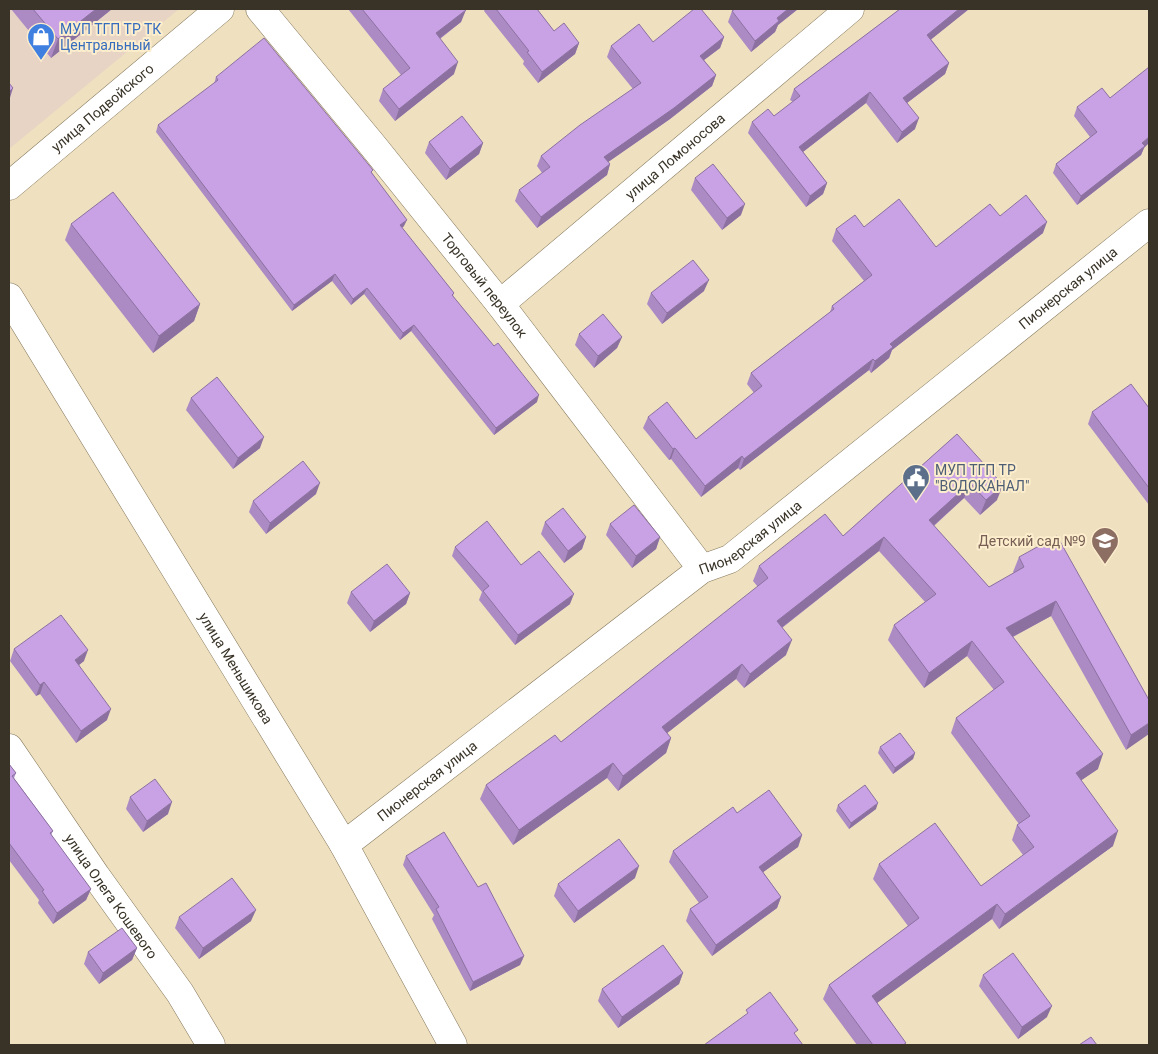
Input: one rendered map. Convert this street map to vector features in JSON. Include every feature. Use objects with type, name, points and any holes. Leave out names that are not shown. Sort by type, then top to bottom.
[{"type":"street","name":"улица Подвойского","points":[[9,186],[220,9]]},
{"type":"street","name":"Торговый переулок","points":[[260,9],[368,139],[500,304],[702,569]]},
{"type":"street","name":"улица Ломоносова","points":[[500,304],[850,9]]},
{"type":"street","name":"Пионерская улица","points":[[344,845],[702,569],[730,559],[1149,223]]},
{"type":"street","name":"улица Меньшикова","points":[[9,297],[344,845],[453,1045]]},
{"type":"street","name":"улица Олега Кошевого","points":[[9,748],[96,876],[180,993],[211,1045]]},
{"type":"shaded area","points":[[9,9],[179,9],[9,149]]},
{"type":"building","points":[[33,9],[96,9],[58,39]]},
{"type":"building","points":[[362,9],[465,9],[436,33],[458,62],[399,109],[383,89],[410,68]]},
{"type":"building","points":[[496,9],[537,9],[554,31],[564,23],[579,43],[542,72],[527,52],[529,51]]},
{"type":"building","points":[[694,9],[701,9],[724,37],[700,56],[716,75],[674,108],[604,157],[610,164],[541,217],[519,190],[550,167],[541,156],[580,125],[641,83],[611,46],[639,24],[653,42]]},
{"type":"building","points":[[735,9],[788,9],[777,18],[779,21],[755,41],[732,11]]},
{"type":"building","points":[[900,9],[959,9],[927,35],[949,63],[903,98],[919,118],[902,132],[870,92],[799,147],[827,183],[810,196],[752,122],[768,109],[774,116],[800,96],[794,89]]},
{"type":"building","points":[[264,38],[373,170],[371,172],[407,220],[400,225],[454,293],[452,295],[494,346],[498,343],[539,395],[496,428],[414,325],[403,333],[367,288],[353,299],[335,274],[294,305],[158,125],[218,80],[216,77]]},
{"type":"building","points":[[1149,67],[1149,137],[1142,143],[1145,146],[1081,196],[1056,164],[1097,132],[1077,107],[1102,88],[1110,98]]},
{"type":"building","points":[[9,83],[13,88],[9,92]]},
{"type":"building","points":[[462,116],[483,143],[450,169],[429,142]]},
{"type":"building","points":[[713,164],[745,204],[727,218],[695,178]]},
{"type":"building","points":[[113,192],[200,304],[159,336],[71,224]]},
{"type":"building","points":[[1026,195],[1047,222],[890,344],[893,347],[875,361],[873,359],[744,459],[742,456],[705,486],[648,417],[667,402],[696,439],[762,386],[751,373],[834,309],[832,306],[872,275],[836,229],[855,215],[864,227],[899,199],[936,247],[990,204],[1000,216]]},
{"type":"building","points":[[693,260],[709,280],[667,313],[651,293]]},
{"type":"building","points":[[603,314],[622,337],[598,356],[579,334]]},
{"type":"building","points":[[217,377],[264,437],[238,458],[191,398]]},
{"type":"building","points":[[1131,384],[1149,408],[1149,488],[1092,412]]},
{"type":"building","points":[[957,434],[1003,485],[986,500],[970,483],[929,520],[989,587],[1024,567],[1019,557],[1057,536],[1149,700],[1149,723],[1131,735],[1056,601],[1006,628],[1103,754],[1076,773],[1118,831],[1005,914],[997,904],[872,996],[906,1043],[903,1045],[873,1045],[829,985],[919,918],[879,864],[935,823],[981,886],[1034,847],[1017,825],[1030,816],[956,718],[1004,682],[972,641],[929,673],[894,625],[936,594],[884,537],[777,621],[792,640],[750,674],[742,664],[662,727],[671,738],[623,776],[613,763],[519,830],[486,785],[555,735],[561,742],[768,578],[759,566],[825,514],[843,536]]},
{"type":"building","points":[[303,461],[320,483],[270,523],[253,501]]},
{"type":"building","points":[[634,505],[660,537],[636,556],[610,524]]},
{"type":"building","points":[[563,508],[586,537],[568,551],[545,522]]},
{"type":"building","points":[[487,521],[521,565],[539,551],[574,594],[518,635],[483,591],[489,586],[455,547]]},
{"type":"building","points":[[387,564],[410,593],[374,621],[351,592]]},
{"type":"building","points":[[61,615],[88,650],[75,660],[111,709],[81,731],[44,682],[40,685],[14,649]]},
{"type":"building","points":[[900,733],[915,753],[895,768],[880,747]]},
{"type":"building","points":[[9,764],[16,773],[12,776],[53,831],[50,833],[91,889],[57,913],[42,891],[44,890],[9,843]]},
{"type":"building","points":[[155,779],[172,802],[147,821],[130,797]]},
{"type":"building","points":[[865,785],[878,803],[851,823],[838,805]]},
{"type":"building","points":[[769,790],[802,835],[759,867],[781,897],[716,945],[690,909],[708,897],[673,851],[733,807],[737,813]]},
{"type":"building","points":[[444,832],[478,887],[486,883],[524,956],[473,982],[436,909],[439,907],[406,856]]},
{"type":"building","points":[[619,839],[639,866],[578,911],[558,884]]},
{"type":"building","points":[[232,878],[256,910],[203,948],[179,917]]},
{"type":"building","points":[[122,928],[137,948],[103,973],[88,952]]},
{"type":"building","points":[[663,945],[683,973],[622,1017],[602,989]]},
{"type":"building","points":[[1013,953],[1052,1006],[1022,1027],[983,975]]},
{"type":"building","points":[[770,992],[798,1030],[794,1033],[803,1045],[704,1045],[748,1013],[746,1010]]},
{"type":"building","points":[[1091,1037],[1097,1045],[1079,1045]]},
{"type":"place","name":"МУП ТГП ТР ТК Центральный","points":[[41,61]]},
{"type":"place","name":"МУП ТГП ТР \"ВОДОКАНАЛ\"","points":[[916,502]]},
{"type":"place","name":"Детский сад №9","points":[[1105,565]]}]
